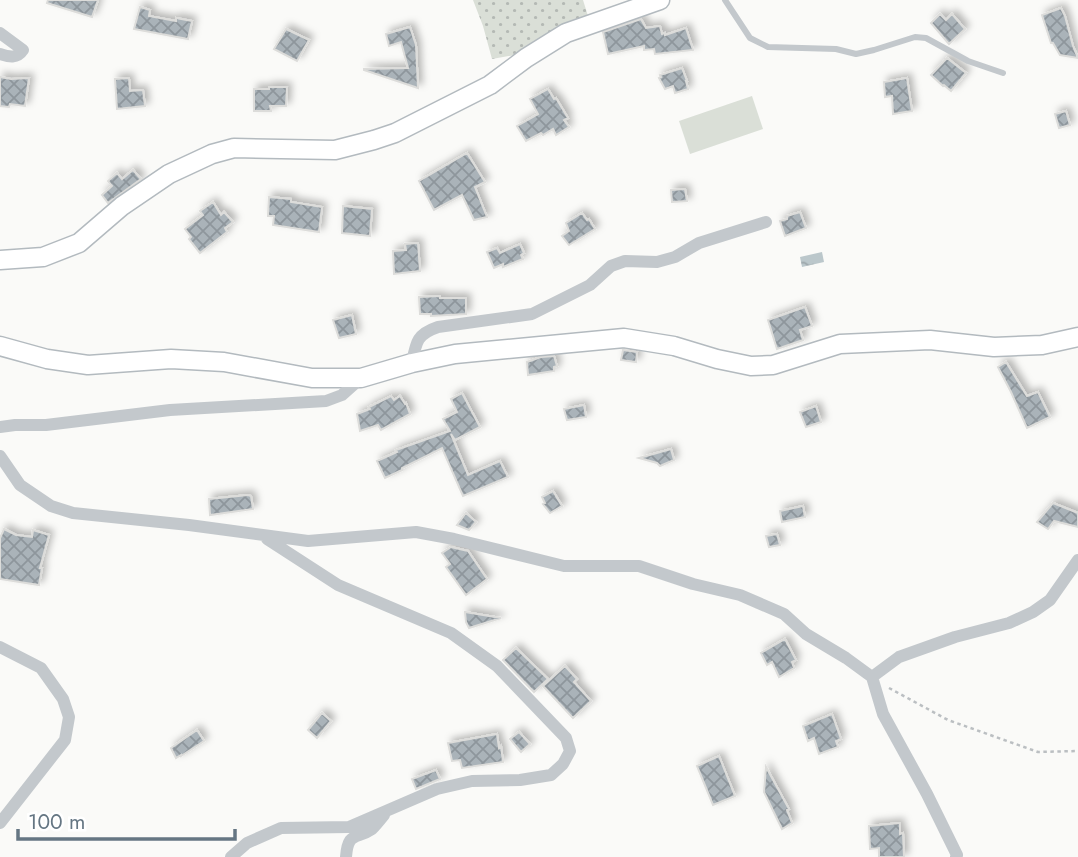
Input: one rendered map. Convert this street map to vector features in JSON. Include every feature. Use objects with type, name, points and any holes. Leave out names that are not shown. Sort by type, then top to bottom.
[{"type":"main road","points":[[0,260],[43,257],[79,243],[122,206],[169,174],[212,154],[234,148],[335,150],[395,133],[490,85],[566,33],[660,0]]},
{"type":"main road","points":[[0,346],[47,359],[88,365],[171,359],[224,362],[312,378],[361,378],[455,354],[624,338],[674,346],[751,366],[773,365],[840,344],[930,340],[1006,347],[1042,345],[1078,337]]},
{"type":"street","points":[[0,33],[23,50],[20,55],[14,57],[0,54]]},
{"type":"street","points":[[412,363],[416,342],[424,332],[438,327],[532,314],[590,285],[611,266],[625,261],[657,261],[675,257],[699,243],[766,222]]},
{"type":"street","points":[[0,427],[46,425],[170,410],[326,401],[342,395],[361,378]]},
{"type":"street","points":[[0,456],[20,485],[51,506],[74,513],[308,541],[416,533],[454,539],[564,566],[639,566],[740,596],[783,614],[806,634],[872,677],[883,714],[927,794],[956,857]]},
{"type":"street","points":[[231,857],[247,843],[281,828],[349,827],[437,789],[472,781],[520,780],[551,775],[563,764],[570,751],[566,738],[497,666],[451,633],[338,585],[264,537]]},
{"type":"street","points":[[872,677],[899,657],[956,637],[1009,623],[1033,612],[1050,600],[1078,560]]},
{"type":"street","points":[[0,647],[41,668],[63,699],[69,717],[65,740],[0,823]]},
{"type":"street","points":[[346,857],[346,847],[354,836],[371,830],[389,810]]},
{"type":"lane","points":[[725,0],[750,38],[768,47],[836,50],[856,54],[915,37],[926,38],[968,61],[1003,72]]},
{"type":"path","points":[[872,677],[892,691],[948,720],[1038,752],[1078,751]]},
{"type":"shaded area","points":[[473,0],[583,0],[588,16],[562,26],[520,54],[492,59]]},
{"type":"shaded area","points":[[752,96],[763,129],[690,154],[679,121]]},
{"type":"water","points":[[822,252],[824,262],[802,267],[800,257]]},
{"type":"building","points":[[48,0],[98,0],[92,17],[47,3]]},
{"type":"building","points":[[140,7],[150,10],[149,16],[192,21],[188,39],[134,29]]},
{"type":"building","points":[[1061,8],[1078,58],[1060,55],[1051,43],[1042,15]]},
{"type":"building","points":[[940,14],[946,20],[952,14],[965,29],[949,44],[931,23]]},
{"type":"building","points":[[641,19],[646,28],[660,26],[662,34],[665,35],[686,28],[693,50],[655,54],[654,49],[644,50],[644,46],[608,54],[603,32]]},
{"type":"building","points":[[410,27],[416,45],[418,88],[364,70],[408,68],[401,42],[389,46],[386,34]]},
{"type":"building","points":[[286,29],[309,40],[297,61],[274,49]]},
{"type":"building","points":[[947,58],[966,73],[951,91],[931,75]]},
{"type":"building","points":[[682,68],[688,89],[675,93],[673,86],[665,89],[660,75]]},
{"type":"building","points":[[0,77],[29,78],[25,106],[0,106]]},
{"type":"building","points":[[129,78],[130,91],[143,90],[145,106],[117,109],[115,79]]},
{"type":"building","points":[[907,78],[912,111],[893,114],[892,96],[885,97],[884,82]]},
{"type":"building","points":[[287,87],[286,106],[270,106],[271,111],[254,111],[254,89]]},
{"type":"building","points":[[548,89],[568,118],[564,120],[569,127],[556,135],[553,129],[526,141],[517,126],[538,114],[530,99]]},
{"type":"building","points":[[1066,111],[1070,125],[1059,128],[1055,114]]},
{"type":"building","points":[[467,153],[485,182],[475,187],[487,217],[474,220],[462,195],[434,210],[419,181]]},
{"type":"building","points":[[133,170],[141,179],[108,203],[102,195],[112,186],[108,181],[117,173],[122,179]]},
{"type":"building","points":[[685,189],[687,201],[672,202],[671,190]]},
{"type":"building","points":[[269,197],[291,199],[291,202],[322,207],[319,232],[273,225],[274,216],[268,216]]},
{"type":"building","points":[[213,202],[221,215],[224,212],[233,222],[225,228],[227,232],[200,253],[185,229],[203,215],[200,211]]},
{"type":"building","points":[[343,206],[372,209],[370,236],[342,233]]},
{"type":"building","points":[[800,212],[806,228],[785,236],[780,221]]},
{"type":"building","points":[[582,213],[595,229],[569,245],[562,236],[569,231],[566,223]]},
{"type":"building","points":[[418,243],[420,271],[394,274],[393,251],[406,250],[405,244]]},
{"type":"building","points":[[520,244],[524,253],[521,255],[523,259],[494,268],[487,252],[497,248],[500,253]]},
{"type":"building","points":[[419,297],[466,298],[466,314],[420,314]]},
{"type":"building","points":[[805,307],[812,326],[800,330],[803,340],[777,349],[768,320]]},
{"type":"building","points":[[352,315],[356,334],[339,338],[333,320]]},
{"type":"building","points":[[623,350],[637,352],[636,362],[621,360]]},
{"type":"building","points":[[554,356],[557,366],[554,371],[528,375],[527,362]]},
{"type":"building","points":[[1006,362],[1027,396],[1038,392],[1050,417],[1027,428],[998,367]]},
{"type":"building","points":[[462,393],[480,427],[455,440],[451,434],[468,475],[500,461],[508,477],[463,496],[442,448],[385,478],[377,461],[397,452],[396,450],[450,431],[443,419],[457,412],[451,399]]},
{"type":"building","points":[[391,396],[394,400],[400,396],[410,414],[381,430],[378,425],[360,431],[357,414]]},
{"type":"building","points":[[584,405],[586,417],[567,420],[564,409]]},
{"type":"building","points":[[816,406],[821,422],[806,427],[800,412]]},
{"type":"building","points":[[671,449],[674,460],[660,466],[639,458]]},
{"type":"building","points":[[553,491],[562,506],[550,513],[543,504],[545,503],[542,497]]},
{"type":"building","points":[[251,496],[253,509],[210,515],[209,499]]},
{"type":"building","points":[[1053,503],[1078,513],[1078,527],[1054,521],[1048,529],[1037,522]]},
{"type":"building","points":[[803,506],[805,517],[782,522],[780,511]]},
{"type":"building","points":[[466,513],[476,522],[469,530],[457,525]]},
{"type":"building","points":[[4,529],[16,535],[32,537],[33,530],[49,535],[40,568],[39,585],[0,579],[0,538]]},
{"type":"building","points":[[777,534],[780,545],[769,547],[766,536]]},
{"type":"building","points":[[451,547],[468,551],[487,579],[466,595],[446,567],[450,564],[442,553]]},
{"type":"building","points":[[465,612],[501,618],[469,628]]},
{"type":"building","points":[[785,639],[796,660],[792,662],[794,668],[779,677],[772,662],[767,665],[761,653]]},
{"type":"building","points":[[516,648],[548,679],[534,692],[503,660]]},
{"type":"building","points":[[565,666],[577,679],[574,682],[591,701],[573,718],[543,686]]},
{"type":"building","points":[[322,713],[331,721],[317,738],[308,730]]},
{"type":"building","points":[[832,714],[841,739],[836,741],[838,747],[819,754],[814,738],[808,741],[803,726]]},
{"type":"building","points":[[197,730],[204,741],[176,758],[171,748]]},
{"type":"building","points":[[519,732],[530,744],[521,752],[510,739]]},
{"type":"building","points":[[497,734],[503,762],[462,768],[460,760],[452,761],[448,743]]},
{"type":"building","points":[[719,756],[735,796],[713,805],[697,766]]},
{"type":"building","points":[[766,767],[789,809],[787,810],[792,823],[782,829],[764,792]]},
{"type":"building","points":[[436,770],[440,779],[416,789],[412,779]]},
{"type":"building","points":[[900,823],[904,857],[879,857],[879,848],[870,849],[869,826]]}]
